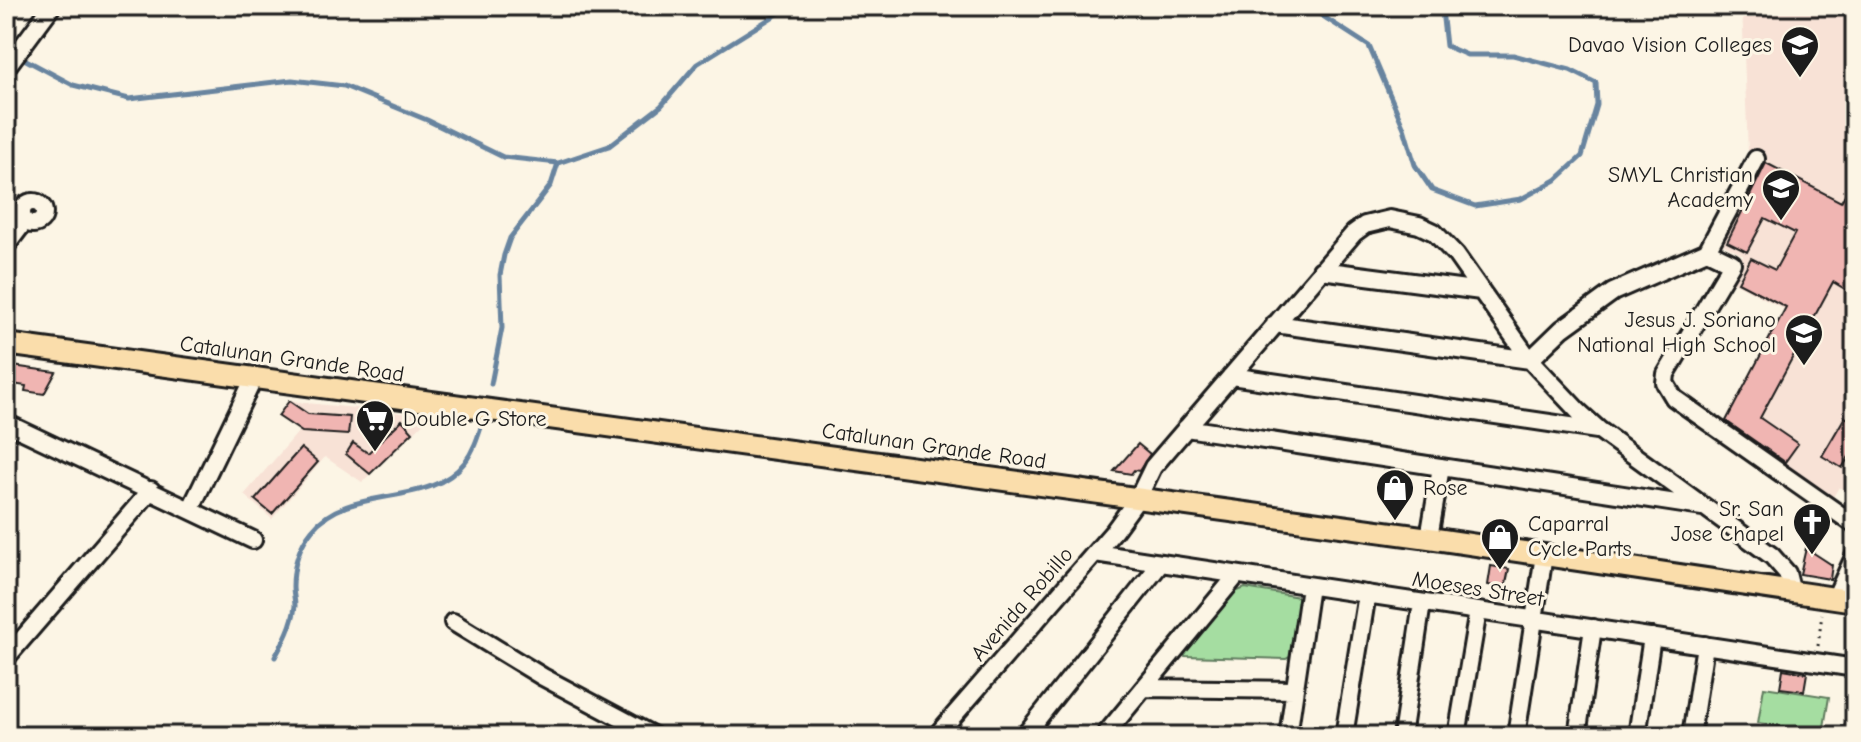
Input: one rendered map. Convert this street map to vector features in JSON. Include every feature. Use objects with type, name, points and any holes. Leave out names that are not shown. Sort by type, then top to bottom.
[{"type":"main road","name":"Catalunan Grande Road","points":[[6,344],[1429,538],[1838,599]]},
{"type":"street","points":[[6,68],[52,6]]},
{"type":"street","points":[[1275,324],[1530,360],[1562,329],[1613,292],[1707,251],[1756,159]]},
{"type":"street","name":"Avenida Robillo","points":[[936,736],[1095,553],[1138,498],[1153,467],[1321,270],[1354,233],[1365,225],[1390,219],[1434,232],[1445,242],[1530,360],[1563,396],[1599,430],[1708,508],[1781,566],[1787,573],[1792,593]]},
{"type":"street","points":[[6,246],[25,221]]},
{"type":"street","points":[[1707,251],[1732,263],[1666,374],[1668,391],[1855,525]]},
{"type":"street","points":[[1321,270],[1481,291]]},
{"type":"street","points":[[1231,376],[1599,430]]},
{"type":"street","points":[[191,508],[254,378]]},
{"type":"street","points":[[6,423],[253,540]]},
{"type":"street","points":[[1186,428],[1708,508]]},
{"type":"street","points":[[1429,538],[1441,467]]},
{"type":"street","points":[[6,658],[151,490]]},
{"type":"street","name":"Moeses Street","points":[[1095,553],[1855,668]]},
{"type":"street","points":[[1516,736],[1544,555]]},
{"type":"street","points":[[1838,599],[1855,555]]},
{"type":"street","points":[[1024,736],[1161,563]]},
{"type":"street","points":[[1104,736],[1237,575]]},
{"type":"street","points":[[1288,736],[1310,586]]},
{"type":"street","points":[[1344,736],[1367,594]]},
{"type":"street","points":[[1402,736],[1422,603]]},
{"type":"street","points":[[1457,736],[1478,611]]},
{"type":"street","points":[[453,622],[543,677],[654,736]]},
{"type":"street","points":[[1577,736],[1593,628]]},
{"type":"street","points":[[1637,736],[1652,637]]},
{"type":"street","points":[[1691,736],[1705,645]]},
{"type":"street","points":[[1144,688],[1294,690]]},
{"type":"path","points":[[1815,662],[1838,599]]},
{"type":"shaded area","points":[[1742,6],[1855,6],[1855,498],[1839,487],[1833,497],[1722,426],[1784,309],[1730,280],[1743,255],[1722,244],[1765,161],[1748,152]]},
{"type":"shaded area","points":[[288,401],[431,416],[362,482],[325,457],[272,519],[244,495],[299,431],[278,416]]},
{"type":"green space","points":[[1245,588],[1299,597],[1292,656],[1286,659],[1185,656],[1183,654],[1235,592]]},
{"type":"green space","points":[[1764,687],[1829,697],[1823,733],[1758,723]]},
{"type":"building","points":[[1766,163],[1841,202],[1855,176],[1855,295],[1833,282],[1760,418],[1798,444],[1785,462],[1726,421],[1786,307],[1738,282],[1751,258],[1775,270],[1795,233],[1765,218],[1747,252],[1727,242]]},
{"type":"building","points":[[6,365],[56,372],[44,394],[25,391],[26,386],[6,383]]},
{"type":"building","points":[[289,401],[308,414],[350,417],[348,435],[302,432],[278,416]]},
{"type":"building","points":[[1845,417],[1855,423],[1855,447],[1842,468],[1822,456]]},
{"type":"building","points":[[402,420],[413,432],[370,474],[346,454],[353,443],[368,453]]},
{"type":"building","points":[[1138,444],[1150,454],[1139,471],[1134,470],[1131,474],[1114,471]]},
{"type":"building","points":[[301,448],[318,462],[272,514],[255,500]]},
{"type":"building","name":"Sr. San Jose Chapel","points":[[1806,548],[1832,565],[1830,579],[1800,574]]},
{"type":"building","points":[[1491,566],[1509,569],[1505,588],[1488,585]]},
{"type":"building","points":[[1783,669],[1807,673],[1804,691],[1780,688]]},
{"type":"waterway","points":[[26,60],[73,85],[129,99],[292,80],[344,86],[427,120],[503,157],[558,163],[609,146],[661,106],[697,64],[790,6]]},
{"type":"waterway","points":[[1307,6],[1369,46],[1404,128],[1415,165],[1432,190],[1475,206],[1521,199],[1556,180],[1582,156],[1597,105],[1596,83],[1570,70],[1513,55],[1467,55],[1446,46],[1442,10],[1445,6]]},
{"type":"waterway","points":[[491,384],[502,328],[500,275],[504,255],[510,238],[551,185],[558,163]]},
{"type":"waterway","points":[[275,657],[294,613],[296,564],[312,530],[328,516],[347,506],[410,492],[449,477],[468,457],[484,418]]},
{"type":"place","name":"Davao Vision Colleges","points":[[1800,79]]},
{"type":"place","name":"SMYL Christian Academy","points":[[1781,222]]},
{"type":"place","name":"Jesus J. Soriano National High School","points":[[1804,367]]},
{"type":"place","name":"Double G Store","points":[[375,453]]},
{"type":"place","name":"Rose","points":[[1395,522]]},
{"type":"place","name":"Sr. San Jose Chapel","points":[[1812,556]]},
{"type":"place","name":"Caparral Cycle Parts","points":[[1500,571]]}]
